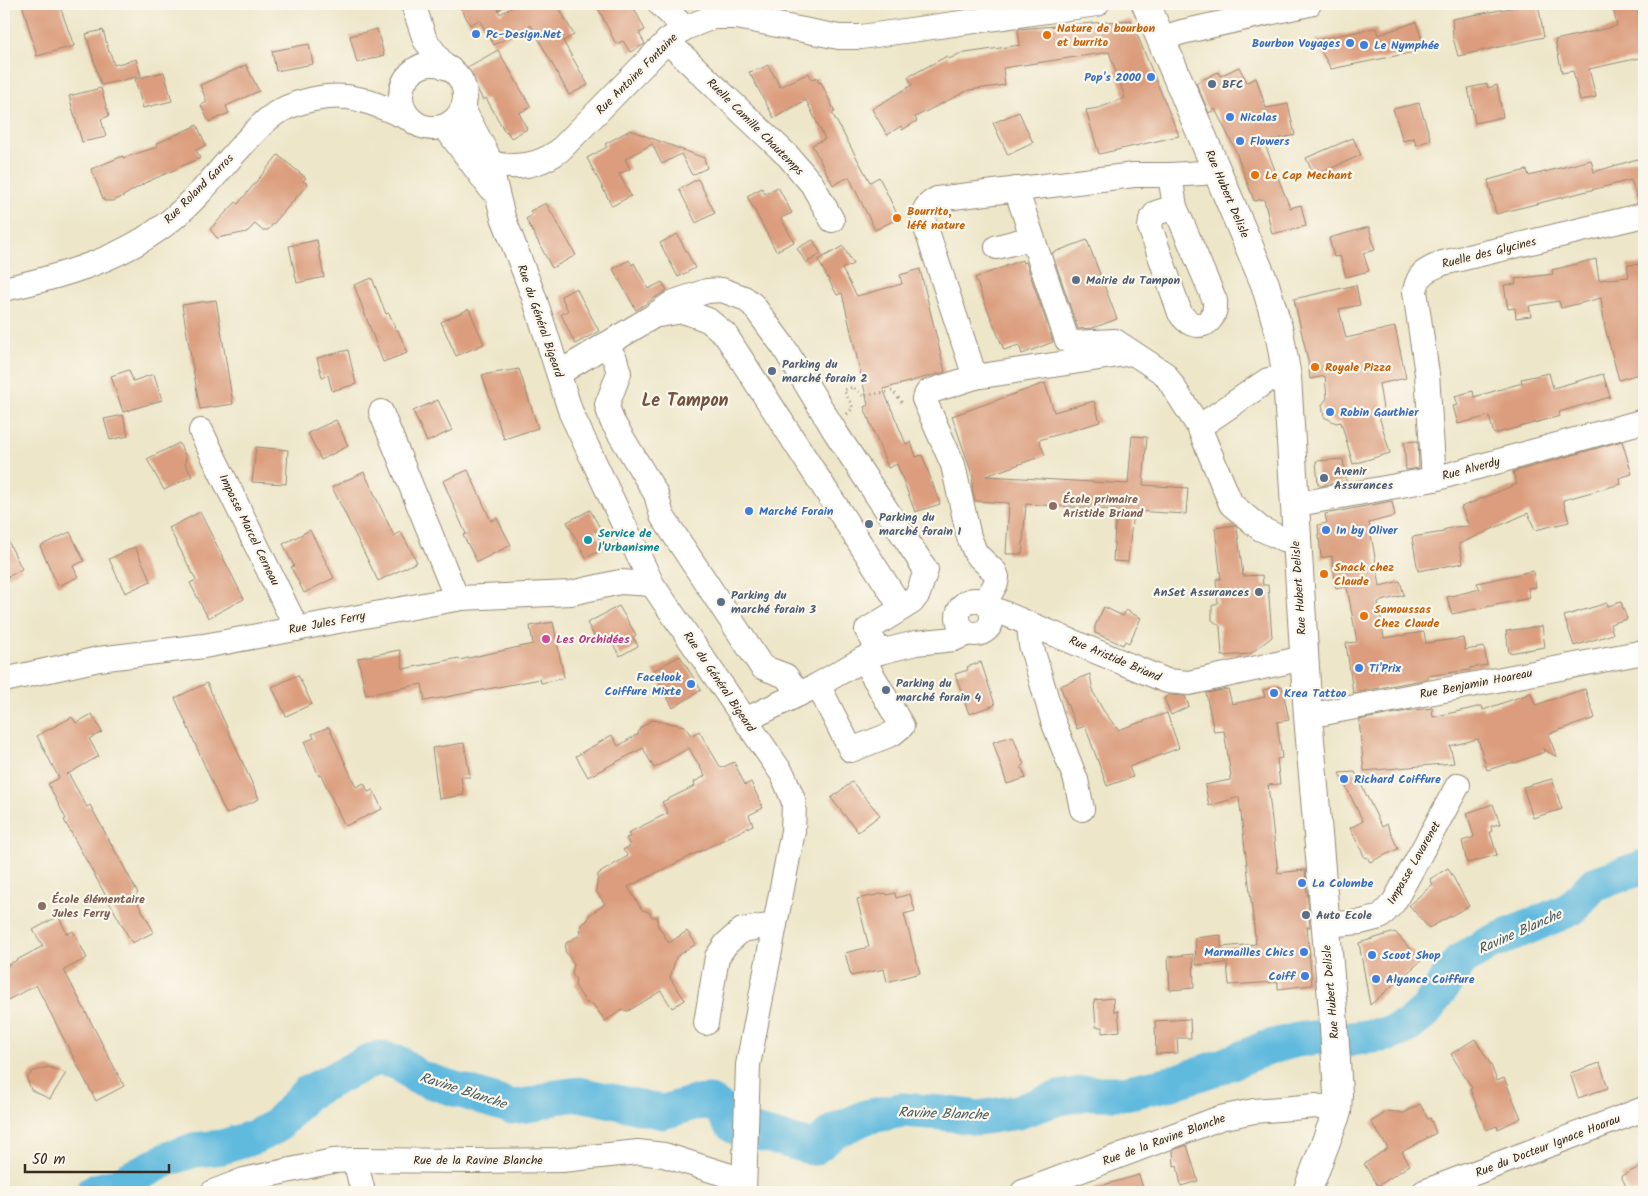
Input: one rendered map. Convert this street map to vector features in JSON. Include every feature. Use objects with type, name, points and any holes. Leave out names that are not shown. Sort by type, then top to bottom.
[{"type":"main road","name":"Rue Hubert Delisle","points":[[1146,4],[1265,284],[1279,331],[1287,377],[1308,716],[1333,1011],[1338,1103],[1307,1192]]},
{"type":"street","points":[[413,4],[434,66]]},
{"type":"street","name":"Ruelle Camille Chautemps","points":[[660,4],[676,35],[812,184],[832,220]]},
{"type":"street","name":"Rue Antoine Fontaine","points":[[488,162],[501,166],[533,165],[547,160],[560,152],[676,35],[713,17],[737,17],[839,37],[861,37],[1097,4]]},
{"type":"street","points":[[1160,39],[1182,32],[1309,4]]},
{"type":"street","points":[[434,66],[454,72],[460,79],[465,99],[463,109],[458,116],[445,127],[428,128],[417,125],[408,118],[400,100],[401,91],[408,75],[434,66]]},
{"type":"street","name":"Rue Roland Garros","points":[[359,99],[401,91]]},
{"type":"street","name":"Rue Roland Garros","points":[[4,289],[39,281],[93,264],[133,246],[171,220],[270,118],[301,101],[337,96],[359,99],[408,118]]},
{"type":"street","name":"Rue du Général Bigeard","points":[[463,109],[487,154],[503,217],[534,297],[572,413],[652,584],[782,775],[794,802],[792,831],[748,1065],[744,1186]]},
{"type":"street","name":"Rue du Général Bigeard","points":[[445,127],[497,196]]},
{"type":"street","points":[[975,377],[924,222],[923,212],[927,204],[937,199],[1134,175],[1170,176],[1216,170]]},
{"type":"street","points":[[1170,176],[1175,207]]},
{"type":"street","points":[[1016,189],[1066,340],[1074,342],[1115,341],[1164,374],[1199,427],[1231,504],[1261,530],[1283,539],[1296,541]]},
{"type":"street","name":"Ruelle des Glycines","points":[[1434,479],[1427,374],[1415,291],[1418,279],[1428,269],[1443,264],[1644,215]]},
{"type":"street","points":[[997,247],[1032,238]]},
{"type":"street","points":[[559,373],[674,302],[692,295],[722,290],[735,294],[753,305],[783,346],[833,428],[926,570],[918,594],[912,602],[867,630],[871,656],[902,726],[892,734],[852,750],[808,689],[786,676],[762,668],[662,516],[656,494],[612,421],[607,405],[619,373],[615,359],[605,345]]},
{"type":"street","points":[[717,326],[720,302],[727,296],[735,294]]},
{"type":"street","points":[[652,317],[674,311],[683,311],[708,320],[725,334],[902,607]]},
{"type":"street","points":[[745,720],[871,656],[916,643],[954,639],[968,633],[980,634],[989,628],[992,618],[987,605],[997,577],[995,572],[976,554],[969,537],[953,465],[924,399],[928,392],[975,377],[1132,353]]},
{"type":"street","points":[[1199,427],[1268,380],[1287,377]]},
{"type":"street","points":[[381,412],[457,599]]},
{"type":"street","name":"Rue Alverdy","points":[[1294,503],[1310,502],[1434,479],[1644,421]]},
{"type":"street","name":"Impasse Marcel Cerneau","points":[[201,431],[297,628]]},
{"type":"street","name":"Rue Jules Ferry","points":[[4,680],[99,658],[204,646],[457,599],[571,593],[620,582],[652,584]]},
{"type":"street","points":[[916,643],[964,605],[974,600],[987,605]]},
{"type":"street","name":"Rue Aristide Briand","points":[[987,605],[1029,625],[1144,672],[1177,683],[1188,683],[1304,658]]},
{"type":"street","points":[[960,609],[958,620],[968,633]]},
{"type":"street","points":[[1029,625],[1030,645],[1053,721],[1076,780],[1082,809]]},
{"type":"street","name":"Rue Benjamin Hoareau","points":[[1308,716],[1644,652]]},
{"type":"street","name":"Impasse Lavarenet","points":[[1325,925],[1361,922],[1380,917],[1394,902],[1458,785]]},
{"type":"street","points":[[706,1023],[717,956],[726,944],[742,930],[774,925]]},
{"type":"street","name":"Rue de la Ravine Blanche","points":[[1023,1192],[1220,1118],[1254,1111],[1338,1103]]},
{"type":"street","name":"Rue du Docteur Ignace Hoarau","points":[[1424,1192],[1644,1109]]},
{"type":"street","name":"Rue de la Ravine Blanche","points":[[213,1192],[244,1180],[333,1161],[562,1160],[638,1152],[664,1155],[744,1186]]},
{"type":"street","points":[[355,1160],[363,1192]]},
{"type":"path","points":[[833,428],[844,422],[849,411],[853,408],[844,390],[852,387],[862,396],[893,391],[907,408],[911,410],[928,406]]},
{"type":"building","points":[[22,4],[59,4],[74,46],[37,56]]},
{"type":"building","points":[[459,4],[510,4],[498,10],[500,14],[518,4],[557,4],[574,35],[563,41],[588,85],[569,95],[531,25],[494,45],[479,20],[470,25]]},
{"type":"building","points":[[596,4],[632,4],[645,30],[639,33],[645,44],[630,52],[623,41],[616,44]]},
{"type":"building","points":[[1538,4],[1544,37],[1458,56],[1453,38],[1452,19]]},
{"type":"building","points":[[1612,4],[1637,4],[1639,13],[1642,12],[1644,22],[1644,57],[1589,69],[1596,97],[1580,101],[1573,71],[1562,73],[1555,40],[1617,26]]},
{"type":"building","points":[[1131,20],[1179,136],[1099,154],[1086,110],[1099,108],[1125,98],[1109,52],[1003,68],[1005,85],[969,90],[915,117],[917,121],[902,130],[901,126],[887,135],[872,109],[912,85],[908,77],[947,56],[949,59],[959,54],[1020,45],[1018,29]]},
{"type":"building","points":[[1416,22],[1425,48],[1410,53],[1331,69],[1315,40],[1376,28],[1378,35]]},
{"type":"building","points":[[377,29],[384,55],[357,63],[350,36]]},
{"type":"building","points":[[103,30],[114,65],[136,59],[141,76],[101,85],[86,34]]},
{"type":"building","points":[[309,44],[313,64],[276,71],[272,51]]},
{"type":"building","points":[[498,50],[531,107],[519,113],[527,129],[511,138],[507,131],[505,132],[486,98],[483,100],[466,68]]},
{"type":"building","points":[[246,65],[259,91],[226,106],[229,113],[209,122],[201,105],[207,102],[200,85]]},
{"type":"building","points":[[768,65],[780,87],[809,73],[812,80],[817,77],[835,112],[832,113],[870,182],[879,177],[899,218],[875,230],[849,177],[833,185],[812,145],[825,139],[806,100],[774,118],[749,72]]},
{"type":"building","points":[[1239,67],[1247,82],[1256,78],[1266,108],[1288,104],[1295,135],[1264,142],[1290,208],[1301,205],[1306,226],[1272,234],[1264,199],[1254,201],[1235,149],[1215,109],[1209,113],[1196,83],[1218,72],[1220,76]]},
{"type":"building","points":[[164,72],[172,101],[143,108],[135,79]]},
{"type":"building","points":[[1487,84],[1488,88],[1497,85],[1503,117],[1475,123],[1468,88]]},
{"type":"building","points":[[101,88],[109,116],[101,119],[106,137],[82,142],[69,96]]},
{"type":"building","points":[[1419,103],[1431,140],[1416,145],[1414,138],[1403,141],[1393,109]]},
{"type":"building","points":[[1019,112],[1033,143],[1008,155],[993,123]]},
{"type":"building","points":[[197,125],[206,145],[196,150],[200,158],[145,183],[120,198],[113,201],[104,201],[91,169],[123,156],[123,158],[157,147],[156,144]]},
{"type":"building","points":[[630,130],[704,158],[707,168],[692,175],[681,154],[662,164],[652,144],[625,159],[630,169],[619,174],[631,196],[612,206],[587,158],[607,147],[605,144]]},
{"type":"building","points":[[1353,138],[1361,155],[1314,176],[1306,158]]},
{"type":"building","points":[[278,155],[306,178],[303,181],[308,184],[268,230],[262,230],[255,224],[247,232],[217,238],[210,229],[236,202],[238,204]]},
{"type":"building","points":[[1644,157],[1644,202],[1639,202],[1631,180],[1496,214],[1488,180],[1527,170],[1529,176],[1591,160],[1594,172]]},
{"type":"building","points":[[698,179],[715,213],[696,223],[679,189]]},
{"type":"building","points":[[778,187],[792,213],[781,218],[794,242],[776,251],[747,196],[762,188],[765,194]]},
{"type":"building","points":[[546,203],[576,255],[552,268],[526,219],[532,215],[530,211]]},
{"type":"building","points":[[1369,227],[1375,250],[1363,253],[1369,271],[1346,277],[1340,256],[1334,257],[1329,238]]},
{"type":"building","points":[[677,234],[695,268],[678,277],[660,243]]},
{"type":"building","points":[[317,240],[324,277],[297,283],[289,246]]},
{"type":"building","points":[[813,240],[821,254],[806,263],[797,248]]},
{"type":"building","name":"Mairie du Tampon","points":[[1087,240],[1117,319],[1093,328],[1078,329],[1052,253]]},
{"type":"building","points":[[843,246],[853,264],[842,269],[857,296],[902,284],[900,275],[920,269],[945,372],[883,389],[906,444],[911,442],[916,457],[922,455],[940,504],[915,512],[897,464],[888,468],[864,407],[868,405],[842,293],[837,295],[818,260]]},
{"type":"building","points":[[1596,259],[1599,280],[1629,277],[1627,265],[1644,264],[1644,365],[1640,366],[1642,373],[1619,380],[1605,328],[1601,298],[1561,308],[1559,301],[1529,306],[1531,316],[1516,318],[1515,308],[1508,309],[1504,285],[1516,284],[1515,279],[1553,274],[1552,270]]},
{"type":"building","points":[[629,260],[632,265],[634,263],[648,289],[662,282],[667,290],[636,310],[613,269]]},
{"type":"building","points":[[1022,260],[1023,263],[1026,262],[1053,342],[1022,354],[1019,345],[1004,350],[975,278]]},
{"type":"building","points":[[372,278],[386,314],[389,313],[407,353],[383,362],[354,285]]},
{"type":"building","points":[[1356,285],[1360,305],[1339,309],[1346,338],[1395,327],[1406,378],[1379,384],[1384,415],[1379,416],[1390,453],[1353,464],[1341,422],[1336,423],[1324,417],[1322,405],[1327,398],[1325,376],[1310,379],[1308,361],[1294,299]]},
{"type":"building","points":[[576,288],[599,331],[575,344],[561,314],[568,311],[561,296]]},
{"type":"building","points":[[216,300],[233,404],[200,409],[182,305]]},
{"type":"building","points":[[469,309],[484,344],[456,356],[441,322]]},
{"type":"building","points":[[348,350],[356,384],[332,391],[328,375],[322,377],[317,358]]},
{"type":"building","points":[[519,369],[538,428],[504,439],[482,375]]},
{"type":"building","points":[[129,370],[133,381],[154,374],[162,400],[123,412],[111,376]]},
{"type":"building","points":[[1549,373],[1553,388],[1603,374],[1610,397],[1559,412],[1560,416],[1494,434],[1489,416],[1458,424],[1453,406],[1458,405],[1455,396],[1473,391],[1474,397],[1522,383],[1521,379]]},
{"type":"building","points":[[1045,383],[1054,412],[1094,401],[1100,422],[1039,440],[1045,455],[986,476],[1128,484],[1132,436],[1147,437],[1143,485],[1188,488],[1186,514],[1133,511],[1128,562],[1113,561],[1116,510],[1026,504],[1022,554],[1006,554],[1009,503],[975,501],[972,489],[973,477],[952,416]]},
{"type":"building","points":[[438,400],[452,430],[427,442],[413,411]]},
{"type":"building","points":[[123,415],[128,436],[110,440],[104,419]]},
{"type":"building","points":[[336,420],[348,446],[321,460],[308,433]]},
{"type":"building","points":[[1418,441],[1419,468],[1406,470],[1404,442]]},
{"type":"building","points":[[1622,441],[1632,474],[1619,478],[1621,484],[1563,500],[1569,522],[1535,530],[1528,513],[1459,544],[1463,563],[1418,571],[1412,537],[1444,532],[1443,530],[1454,527],[1469,526],[1461,507],[1517,484],[1513,472]]},
{"type":"building","points":[[179,443],[186,457],[185,464],[192,476],[164,490],[147,459]]},
{"type":"building","points":[[256,447],[288,450],[286,484],[252,482]]},
{"type":"building","points":[[1343,459],[1346,481],[1320,486],[1318,484],[1316,461]]},
{"type":"building","points":[[468,470],[491,521],[497,518],[511,545],[477,562],[463,535],[466,534],[443,481]]},
{"type":"building","points":[[364,472],[394,536],[401,532],[417,562],[378,581],[332,487]]},
{"type":"building","points":[[1392,501],[1395,516],[1369,523],[1380,586],[1400,581],[1404,595],[1378,602],[1384,638],[1424,632],[1426,643],[1463,638],[1465,650],[1484,647],[1487,665],[1470,668],[1470,670],[1427,676],[1427,679],[1353,693],[1346,643],[1357,642],[1347,587],[1336,589],[1332,556],[1321,558],[1318,525],[1327,523],[1325,514]]},
{"type":"building","name":"Service de l'Urbanisme","points":[[590,510],[600,528],[595,531],[604,548],[586,558],[567,522]]},
{"type":"building","points":[[200,512],[244,599],[208,618],[190,583],[196,580],[169,528]]},
{"type":"building","points":[[1235,525],[1237,527],[1243,576],[1262,575],[1263,585],[1268,585],[1272,637],[1250,654],[1222,656],[1220,626],[1212,620],[1212,606],[1218,603],[1216,579],[1221,579],[1215,528]]},
{"type":"building","points":[[310,530],[334,578],[304,593],[291,567],[294,566],[283,544]]},
{"type":"building","points":[[70,532],[84,561],[73,566],[78,577],[58,586],[40,546]]},
{"type":"building","points":[[4,533],[22,569],[4,579]]},
{"type":"building","points":[[135,547],[151,581],[125,593],[109,559]]},
{"type":"building","points":[[1533,571],[1536,587],[1528,588],[1530,598],[1452,614],[1447,597],[1480,589],[1477,583]]},
{"type":"building","points":[[1621,602],[1627,619],[1610,624],[1613,634],[1574,646],[1564,616],[1607,603],[1608,606]]},
{"type":"building","points":[[619,606],[636,635],[633,637],[638,646],[620,656],[609,638],[598,643],[587,623]]},
{"type":"building","points":[[1104,607],[1123,616],[1126,610],[1141,618],[1129,643],[1125,641],[1123,645],[1095,633],[1095,626]]},
{"type":"building","points":[[553,622],[564,678],[541,683],[540,679],[425,701],[422,684],[366,695],[358,658],[400,650],[403,669],[459,658],[459,660],[533,644],[530,626]]},
{"type":"building","points":[[1542,626],[1545,647],[1509,653],[1506,631]]},
{"type":"building","points":[[680,656],[701,690],[673,708],[653,671]]},
{"type":"building","points":[[981,662],[995,705],[969,714],[955,674],[968,670],[967,667]]},
{"type":"building","points":[[1090,674],[1093,692],[1103,710],[1118,730],[1167,713],[1179,748],[1129,767],[1133,777],[1107,786],[1085,726],[1077,729],[1060,686]]},
{"type":"building","points":[[298,675],[312,704],[286,716],[272,687]]},
{"type":"building","points":[[207,683],[259,799],[226,814],[175,698]]},
{"type":"building","points":[[1282,686],[1289,720],[1277,722],[1282,758],[1277,759],[1280,784],[1268,785],[1278,873],[1305,870],[1310,927],[1307,927],[1312,985],[1278,989],[1278,982],[1229,985],[1227,963],[1196,965],[1195,938],[1221,935],[1221,947],[1256,944],[1239,797],[1209,806],[1205,785],[1230,780],[1231,776],[1224,731],[1214,732],[1206,693],[1228,689],[1232,704],[1265,697],[1263,690]]},
{"type":"building","points":[[1585,689],[1595,718],[1548,734],[1557,757],[1543,749],[1544,752],[1515,763],[1487,770],[1478,739],[1450,746],[1454,763],[1364,771],[1359,720],[1432,708],[1433,717],[1482,706],[1483,710],[1531,693],[1535,705]]},
{"type":"building","points":[[1169,695],[1185,696],[1189,706],[1171,715],[1164,698]]},
{"type":"building","points":[[92,714],[102,732],[89,739],[99,756],[68,774],[87,807],[90,805],[138,893],[134,896],[154,932],[132,943],[64,820],[66,819],[48,784],[59,778],[37,736],[72,717],[76,723]]},
{"type":"building","points":[[652,720],[685,726],[691,736],[699,731],[721,768],[734,762],[745,785],[751,782],[763,808],[749,815],[753,825],[628,887],[642,910],[649,912],[652,917],[658,917],[657,924],[669,943],[687,931],[696,944],[676,957],[670,978],[685,1000],[672,1008],[661,991],[628,1011],[622,1010],[605,1021],[593,1004],[586,1003],[575,985],[576,980],[572,974],[574,964],[565,951],[566,943],[580,935],[581,925],[588,920],[589,915],[605,904],[596,891],[598,874],[628,856],[623,850],[630,846],[626,838],[630,837],[628,833],[668,813],[662,802],[695,786],[694,782],[705,776],[689,748],[654,768],[643,748],[588,777],[576,756],[612,735],[618,746],[638,734],[640,728]]},
{"type":"building","points":[[329,727],[356,787],[364,783],[368,792],[373,790],[382,809],[345,826],[304,742],[314,738],[312,734]]},
{"type":"building","points":[[1013,736],[1024,765],[1021,766],[1026,778],[1007,784],[993,742]]},
{"type":"building","points":[[464,743],[470,777],[461,777],[464,795],[439,799],[432,748]]},
{"type":"building","points":[[1355,772],[1382,827],[1387,824],[1398,849],[1370,862],[1367,857],[1365,858],[1350,828],[1363,821],[1339,773]]},
{"type":"building","points":[[1552,779],[1562,809],[1533,818],[1523,787]]},
{"type":"building","points":[[852,782],[880,815],[858,832],[831,798]]},
{"type":"building","points":[[1493,804],[1500,824],[1491,826],[1492,832],[1490,832],[1497,855],[1467,863],[1462,841],[1474,837],[1467,813]]},
{"type":"building","points":[[1448,868],[1469,906],[1429,928],[1409,905],[1433,884],[1430,879]]},
{"type":"building","points":[[886,893],[887,895],[895,893],[896,898],[910,894],[915,911],[904,914],[920,973],[887,982],[884,969],[851,976],[845,953],[869,947],[857,899]]},
{"type":"building","points":[[58,916],[67,934],[73,931],[87,958],[64,970],[124,1086],[96,1101],[36,985],[4,1002],[4,967],[43,946],[33,930]]},
{"type":"building","points":[[1395,932],[1421,961],[1370,1005],[1359,943]]},
{"type":"building","points":[[1193,954],[1194,988],[1170,990],[1168,957]]},
{"type":"building","points":[[1113,998],[1114,1011],[1118,1011],[1120,1031],[1102,1033],[1102,1027],[1096,1027],[1094,1000]]},
{"type":"building","points":[[1190,1019],[1191,1038],[1177,1038],[1178,1053],[1156,1054],[1155,1021]]},
{"type":"building","points":[[1475,1039],[1491,1065],[1497,1081],[1504,1078],[1521,1118],[1498,1129],[1497,1126],[1486,1130],[1470,1089],[1472,1088],[1451,1054]]},
{"type":"building","points":[[1600,1063],[1608,1088],[1578,1098],[1570,1073]]},
{"type":"building","points":[[48,1067],[66,1073],[50,1099],[31,1090],[27,1078],[32,1072]]},
{"type":"building","points":[[1420,1104],[1428,1119],[1430,1118],[1436,1133],[1402,1152],[1410,1165],[1378,1186],[1364,1164],[1388,1148],[1371,1122],[1388,1111],[1404,1113]]},
{"type":"building","points":[[1187,1145],[1198,1181],[1181,1186],[1177,1165],[1174,1166],[1173,1150]]},
{"type":"building","points":[[1644,1165],[1644,1192],[1629,1192],[1621,1176]]},
{"type":"building","points":[[1139,1175],[1144,1192],[1094,1192],[1093,1188]]},
{"type":"waterway","name":"Ravine Blanche","points":[[93,1192],[115,1186],[168,1159],[194,1150],[222,1147],[252,1138],[275,1127],[307,1093],[367,1062],[380,1058],[399,1063],[417,1077],[512,1107],[579,1094],[663,1112],[694,1103],[710,1102],[722,1110],[729,1122],[735,1127],[814,1148],[835,1131],[866,1117],[902,1110],[978,1118],[1018,1112],[1059,1098],[1088,1093],[1124,1093],[1172,1083],[1222,1066],[1266,1048],[1297,1040],[1320,1037],[1335,1041],[1389,1034],[1408,1026],[1425,1012],[1460,961],[1486,945],[1571,909],[1594,884],[1644,867]]},
{"type":"place","name":"Pc-Design.Net","points":[[476,34]]},
{"type":"place","name":"Nature de bourbon et burrito","points":[[1047,35]]},
{"type":"place","name":"Bourbon Voyages","points":[[1350,43]]},
{"type":"place","name":"Le Nymphée","points":[[1364,45]]},
{"type":"place","name":"Pop's 2000","points":[[1151,77]]},
{"type":"place","name":"BFC","points":[[1212,84]]},
{"type":"place","name":"Nicolas","points":[[1230,117]]},
{"type":"place","name":"Flowers","points":[[1240,141]]},
{"type":"place","name":"Le Cap Mechant","points":[[1255,175]]},
{"type":"place","name":"Bourrito, léfé nature","points":[[897,218]]},
{"type":"place","name":"Mairie du Tampon","points":[[1076,280]]},
{"type":"place","name":"Royale Pizza","points":[[1315,367]]},
{"type":"place","name":"Parking du marché forain 2","points":[[772,371]]},
{"type":"place","name":"Robin Gauthier","points":[[1330,412]]},
{"type":"place","name":"Avenir Assurances","points":[[1324,478]]},
{"type":"place","name":"École primaire Aristide Briand","points":[[1053,506]]},
{"type":"place","name":"Marché Forain","points":[[749,511]]},
{"type":"place","name":"Parking du marché forain 1","points":[[869,524]]},
{"type":"place","name":"In by Oliver","points":[[1326,530]]},
{"type":"place","name":"Service de l'Urbanisme","points":[[588,540]]},
{"type":"place","name":"Snack chez Claude","points":[[1324,574]]},
{"type":"place","name":"AnSet Assurances","points":[[1259,592]]},
{"type":"place","name":"Parking du marché forain 3","points":[[721,602]]},
{"type":"place","name":"Samoussas Chez Claude","points":[[1364,616]]},
{"type":"place","name":"Les Orchidées","points":[[546,639]]},
{"type":"place","name":"Ti'Prix","points":[[1359,668]]},
{"type":"place","name":"Facelook Coiffure Mixte","points":[[691,684]]},
{"type":"place","name":"Parking du marché forain 4","points":[[886,690]]},
{"type":"place","name":"Krea Tattoo","points":[[1274,693]]},
{"type":"place","name":"Richard Coiffure","points":[[1344,779]]},
{"type":"place","name":"La Colombe","points":[[1302,883]]},
{"type":"place","name":"École élémentaire Jules Ferry","points":[[42,906]]},
{"type":"place","name":"Auto Ecole","points":[[1306,915]]},
{"type":"place","name":"Marmailles Chics","points":[[1304,952]]},
{"type":"place","name":"Scoot Shop","points":[[1372,955]]},
{"type":"place","name":"Coiff","points":[[1305,976]]},
{"type":"place","name":"Alyance Coiffure","points":[[1376,979]]},
{"type":"district","name":"Le Tampon","points":[[685,401]]}]
